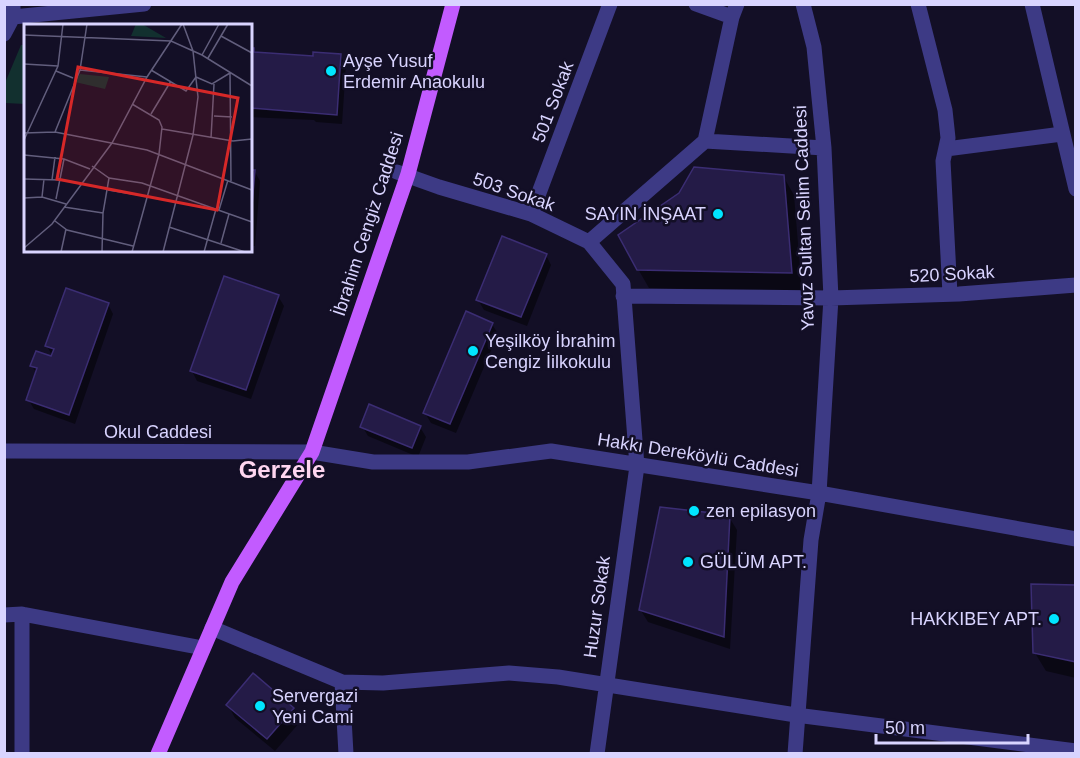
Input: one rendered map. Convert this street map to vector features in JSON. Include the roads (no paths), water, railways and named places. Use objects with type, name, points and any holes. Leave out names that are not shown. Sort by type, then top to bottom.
[{"type":"main road","name":"İbrahim Cengiz Caddesi","points":[[403,173],[442,4]]},
{"type":"main road","name":"İbrahim Cengiz Caddesi","points":[[158,753],[232,582],[312,452],[317,408],[403,173],[453,4]]},
{"type":"street","points":[[4,34],[13,11],[144,4]]},
{"type":"street","name":"501 Sokak","points":[[531,214],[610,4]]},
{"type":"street","points":[[589,242],[705,141],[734,11],[696,4]]},
{"type":"street","name":"Yavuz Sultan Selim Caddesi","points":[[795,753],[796,715],[811,540],[819,492],[831,298],[824,148],[814,47],[803,4]]},
{"type":"street","points":[[918,4],[945,110],[948,138],[944,195],[950,294]]},
{"type":"street","points":[[1032,4],[1076,189]]},
{"type":"street","points":[[946,149],[1062,134]]},
{"type":"street","points":[[705,141],[824,148]]},
{"type":"street","name":"503 Sokak","points":[[403,173],[439,188],[531,214],[589,242],[622,284],[638,466]]},
{"type":"street","name":"520 Sokak","points":[[623,296],[831,298],[950,294],[1076,285]]},
{"type":"street","name":"Hakkı Dereköylü Caddesi","points":[[312,452],[373,462],[468,462],[551,451],[819,492],[1076,540]]},
{"type":"street","name":"Okul Caddesi","points":[[4,452],[312,452]]},
{"type":"street","name":"Huzur Sokak","points":[[597,753],[605,683],[638,466]]},
{"type":"street","points":[[22,614],[22,753]]},
{"type":"street","points":[[4,615],[22,614],[203,648]]},
{"type":"street","points":[[212,628],[342,682],[383,683],[510,673],[605,683],[796,715],[1074,752]]},
{"type":"street","points":[[342,682],[346,753]]},
{"type":"place","name":"Ayşe Yusuf Erdemir Anaokulu","points":[[331,71]]},
{"type":"place","name":"SAYIN İNŞAAT","points":[[718,214]]},
{"type":"place","name":"Yeşilköy İbrahim Cengiz İilkokulu","points":[[473,351]]},
{"type":"place","name":"zen epilasyon","points":[[694,511]]},
{"type":"place","name":"GÜLÜM APT.","points":[[688,562]]},
{"type":"place","name":"HAKKIBEY APT.","points":[[1054,619]]},
{"type":"place","name":"Servergazi Yeni Cami","points":[[260,706]]},
{"type":"district","name":"Gerzele","points":[[282,470]]}]
